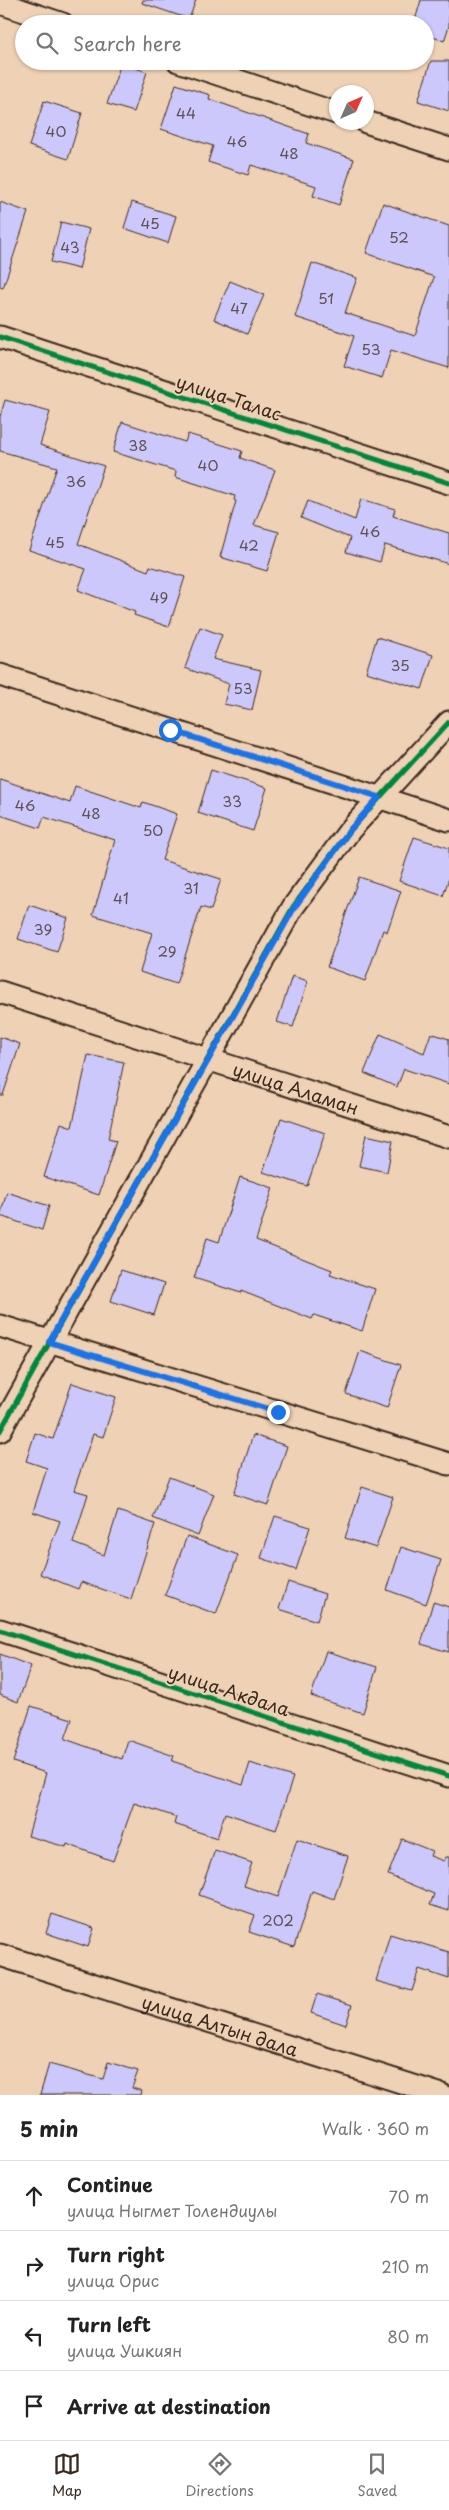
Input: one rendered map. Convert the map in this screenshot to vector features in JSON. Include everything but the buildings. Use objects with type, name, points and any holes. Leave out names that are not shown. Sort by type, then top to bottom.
[{"type":"street","points":[[0,3],[36,15]]},
{"type":"street","points":[[206,70],[329,110]]},
{"type":"street","points":[[374,125],[449,149]]},
{"type":"street","name":"улица Талас","points":[[0,337],[449,483]]},
{"type":"street","points":[[0,675],[449,820]]},
{"type":"street","points":[[0,1431],[294,908],[350,830],[449,722]]},
{"type":"street","name":"улица Аламан","points":[[0,992],[449,1137]]},
{"type":"street","points":[[0,1326],[449,1464]]},
{"type":"street","name":"улица Акдала","points":[[0,1630],[449,1776]]},
{"type":"street","name":"улица Алтын дала","points":[[0,1955],[442,2095]]},
{"type":"cycle path","points":[[0,337],[449,483]]},
{"type":"cycle path","points":[[0,1431],[293,907],[350,830],[449,722]]},
{"type":"cycle path","points":[[0,1630],[449,1776]]},
{"type":"route","points":[[170,730],[379,797],[350,830],[294,908],[49,1342],[278,1412]]}]
